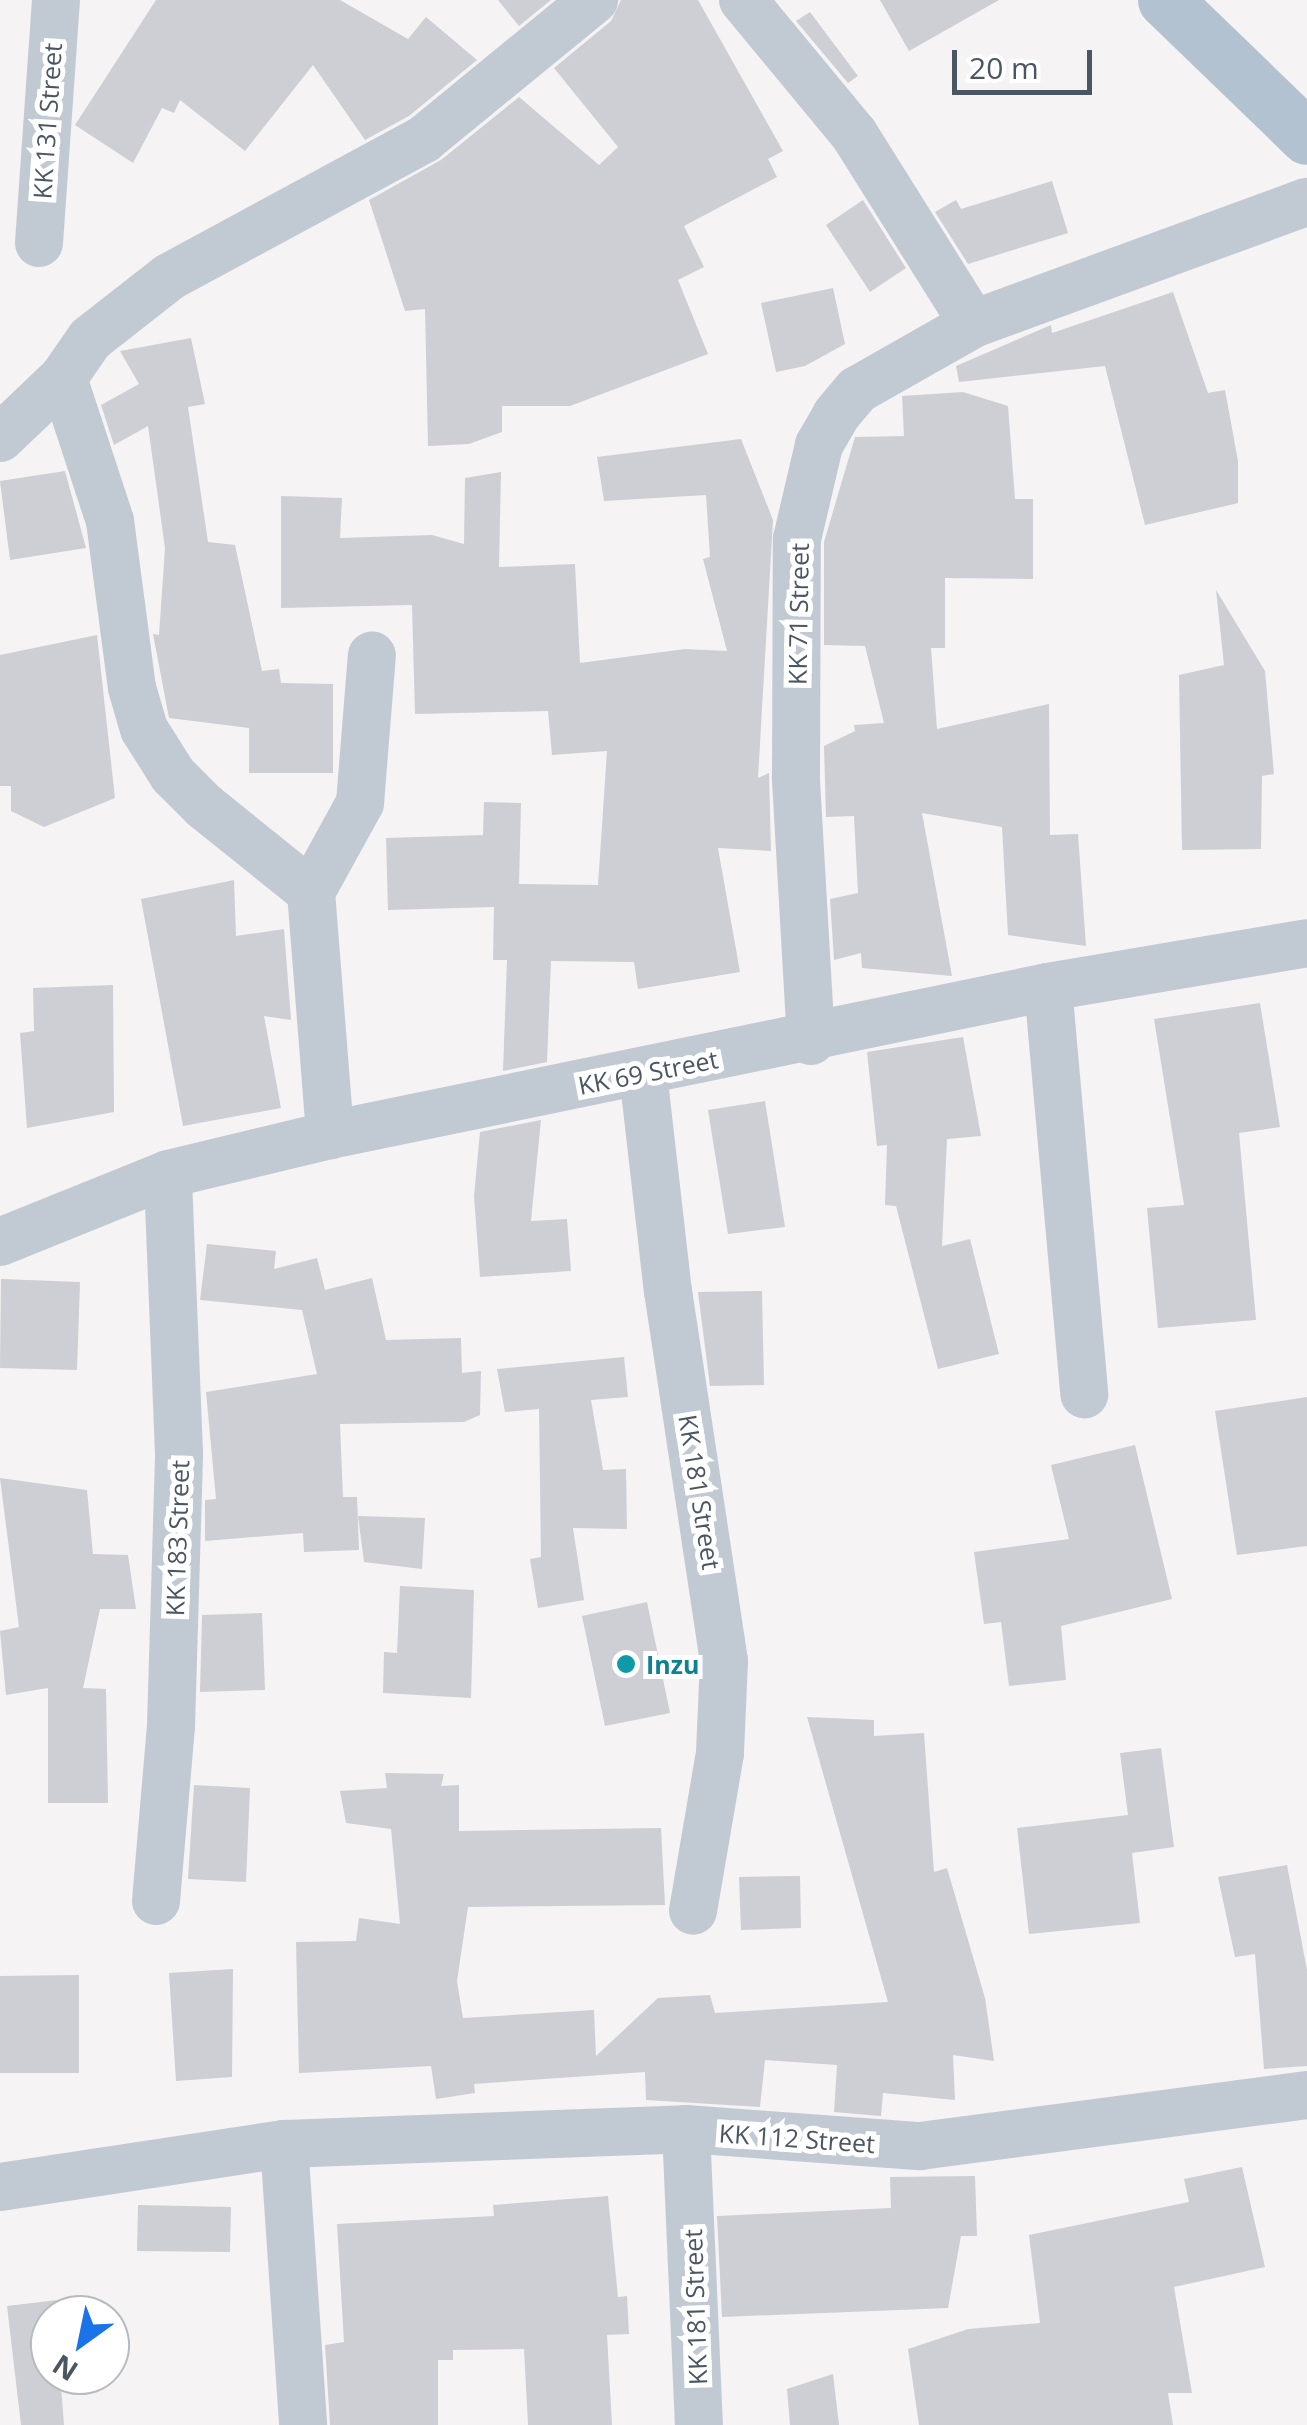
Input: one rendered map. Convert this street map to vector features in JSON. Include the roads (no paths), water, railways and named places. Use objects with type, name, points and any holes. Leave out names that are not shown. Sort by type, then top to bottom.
[{"type":"main road","points":[[1165,0],[1307,137]]},
{"type":"street","name":"KK 131 Street","points":[[39,242],[56,0]]},
{"type":"street","points":[[0,438],[63,378],[90,339],[170,277],[424,139],[594,0]]},
{"type":"street","points":[[743,0],[854,134],[974,324]]},
{"type":"street","name":"KK 71 Street","points":[[811,1041],[796,777],[802,520],[819,445],[857,390],[974,324],[1307,202]]},
{"type":"street","points":[[63,378],[110,522],[132,688],[144,729],[174,776],[204,806],[311,892]]},
{"type":"street","points":[[330,1135],[311,892],[360,803],[372,655]]},
{"type":"street","name":"KK 69 Street","points":[[0,1242],[168,1174],[330,1135],[811,1041],[1048,987],[1307,943]]},
{"type":"street","points":[[1048,987],[1084,1394]]},
{"type":"street","name":"KK 181 Street","points":[[643,1073],[668,1291],[724,1661],[720,1752],[693,1911]]},
{"type":"street","name":"KK 183 Street","points":[[156,1900],[172,1726],[180,1454],[168,1174]]},
{"type":"street","name":"KK 112 Street","points":[[0,2187],[284,2144],[686,2129],[920,2146],[1307,2094]]},
{"type":"street","name":"KK 181 Street","points":[[686,2129],[699,2425]]},
{"type":"street","points":[[284,2144],[303,2425]]},
{"type":"place","name":"Inzu","points":[[626,1664]]}]
